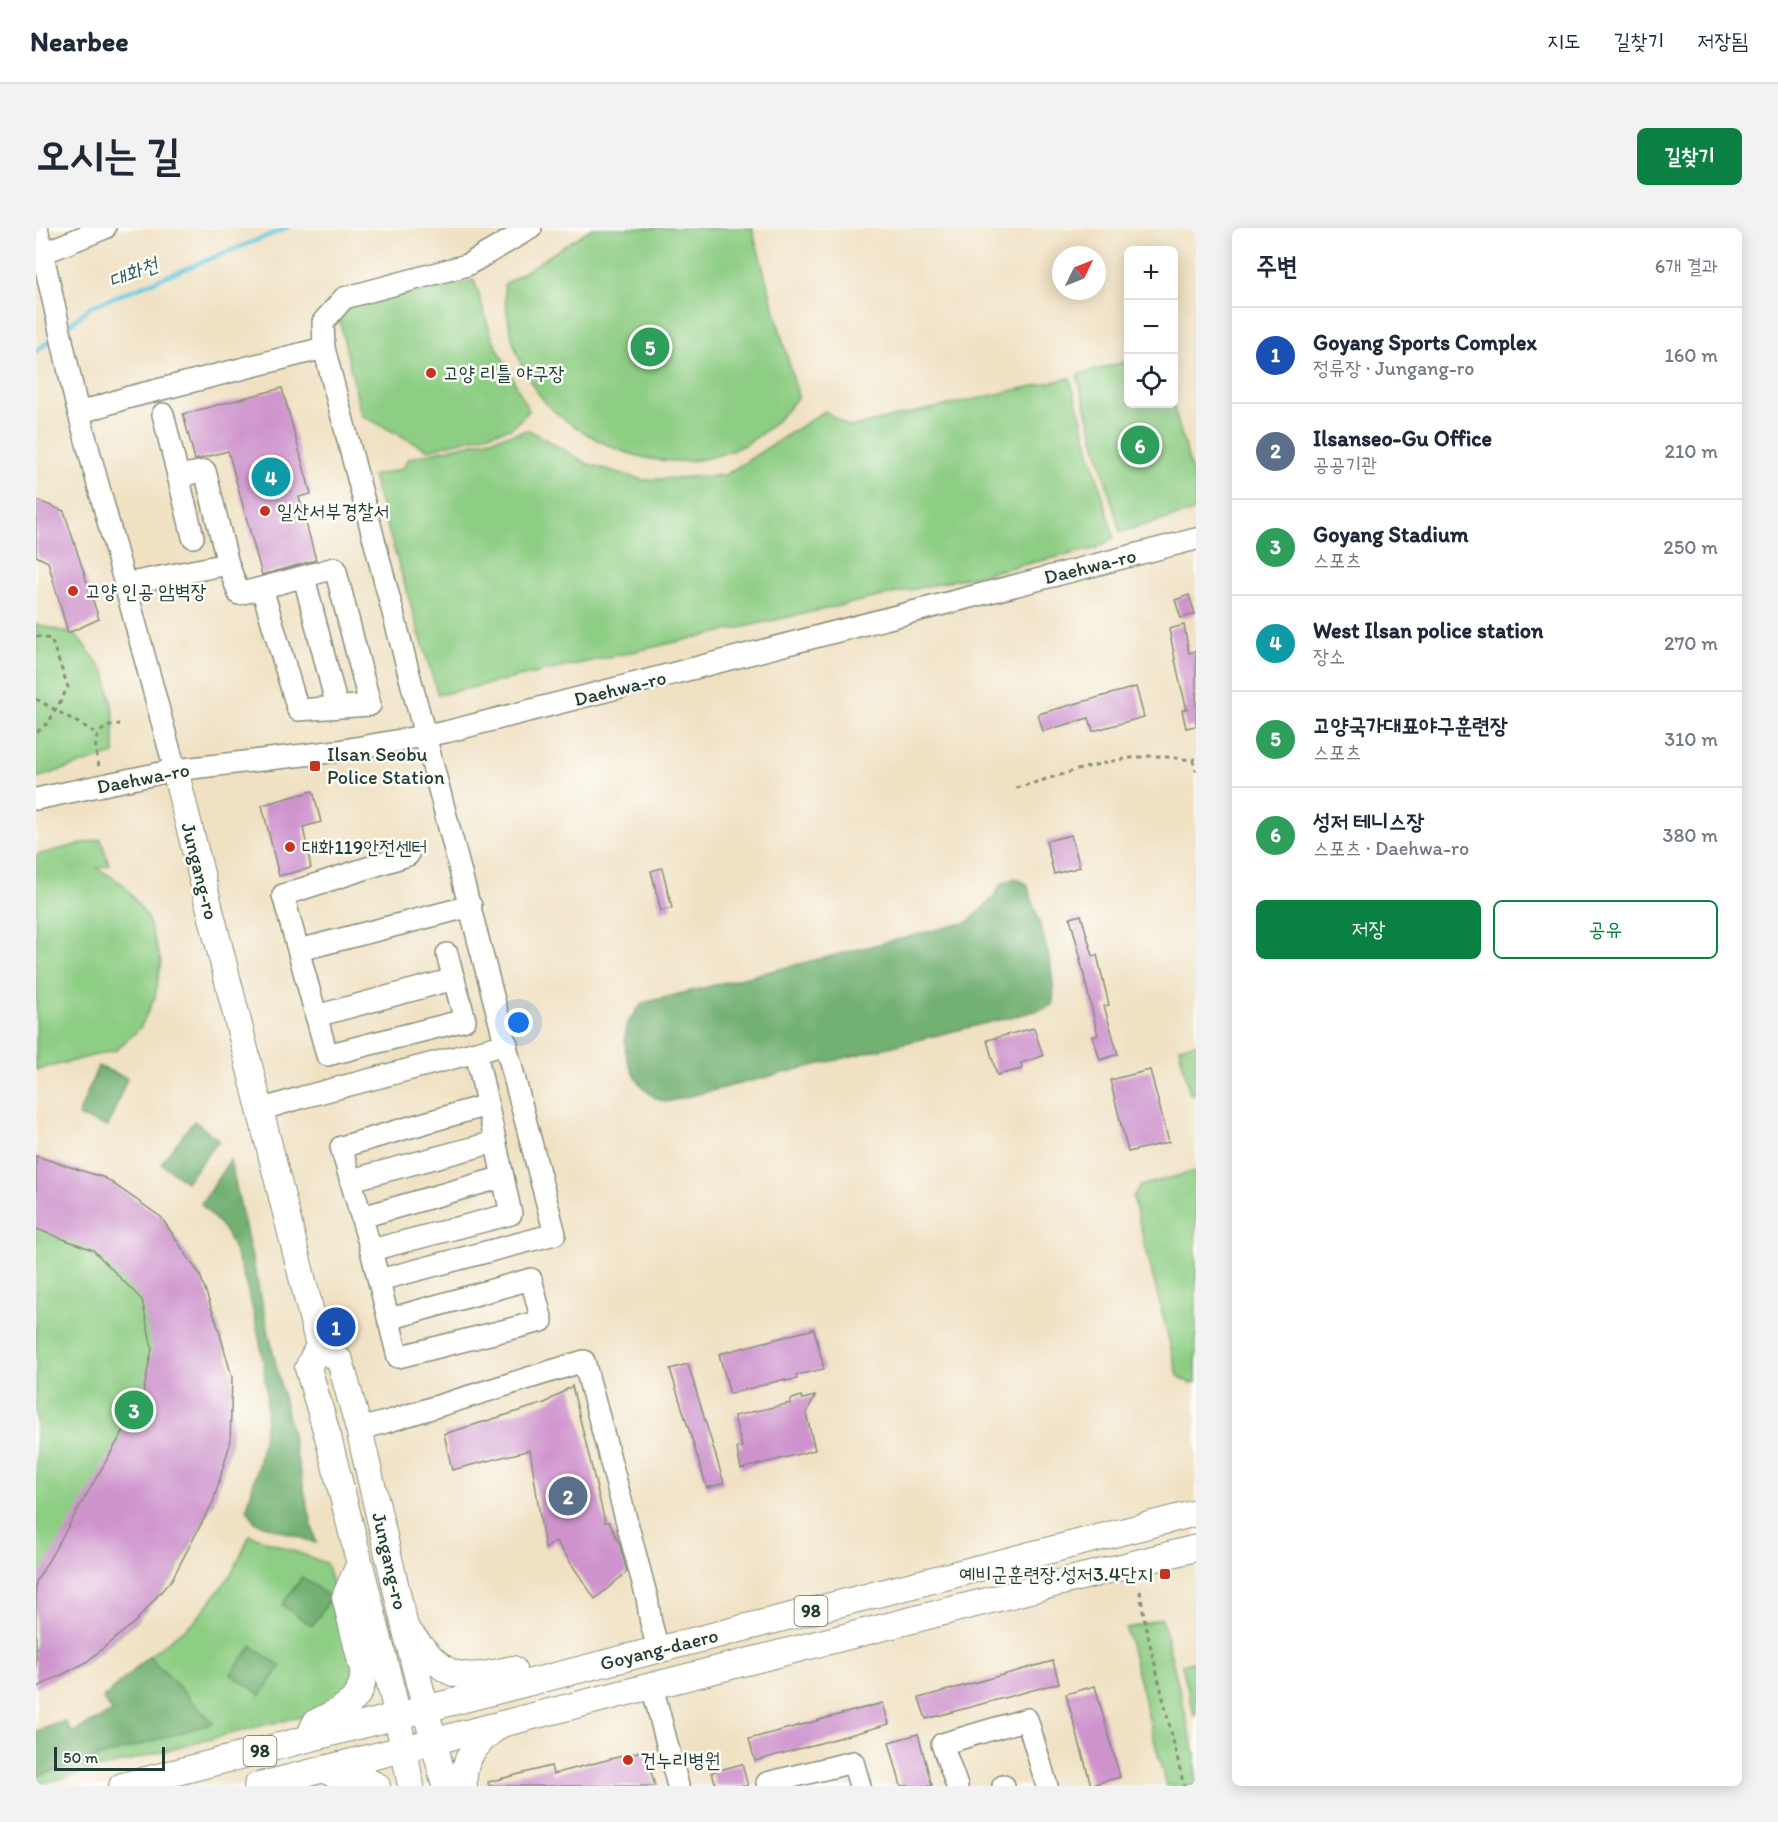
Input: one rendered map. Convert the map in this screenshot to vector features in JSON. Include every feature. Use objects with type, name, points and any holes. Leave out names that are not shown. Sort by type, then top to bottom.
[{"type":"main road","name":"Jungang-ro","points":[[175,770],[319,1345],[340,1361],[359,1429],[445,1786]]},
{"type":"main road","name":"Jungang-ro","points":[[319,1345],[308,1368],[397,1715],[411,1786]]},
{"type":"main road","name":"Goyang-daero","points":[[122,1786],[1196,1513]]},
{"type":"main road","name":"Goyang-daero","points":[[257,1786],[1196,1548]]},
{"type":"main road","points":[[309,1738],[315,1723],[346,1706],[361,1692],[364,1680],[363,1670],[345,1597],[359,1565]]},
{"type":"main road","points":[[405,1627],[441,1666],[459,1676],[482,1676],[516,1669],[537,1680]]},
{"type":"main road","points":[[464,1786],[464,1767],[474,1747],[502,1724]]},
{"type":"main road","points":[[323,1769],[338,1778],[358,1778],[370,1781],[377,1786]]},
{"type":"street","points":[[37,228],[42,258],[105,228]]},
{"type":"street","points":[[379,1280],[555,1234],[324,348],[323,322],[344,298],[467,265],[531,228]]},
{"type":"street","name":"Jungang-ro","points":[[42,258],[77,406],[175,770]]},
{"type":"street","points":[[77,406],[126,398],[324,348]]},
{"type":"street","points":[[163,414],[193,537]]},
{"type":"street","points":[[178,476],[205,471],[228,564],[239,594],[335,568],[370,705],[298,710],[262,588]]},
{"type":"street","name":"Daehwa-ro","points":[[36,799],[175,770],[338,751],[425,736],[1196,539]]},
{"type":"street","points":[[125,584],[228,564]]},
{"type":"street","points":[[304,576],[337,707]]},
{"type":"street","points":[[408,855],[283,895],[327,1055],[465,1020],[447,954]]},
{"type":"street","points":[[299,950],[471,906]]},
{"type":"street","points":[[316,1016],[454,979]]},
{"type":"street","points":[[260,1110],[507,1044]]},
{"type":"street","points":[[371,1250],[512,1214],[477,1052]]},
{"type":"street","points":[[389,1319],[531,1279],[542,1321],[398,1357],[362,1216],[341,1147],[487,1105]]},
{"type":"street","points":[[351,1180],[495,1142]]},
{"type":"street","points":[[362,1216],[503,1177]]},
{"type":"street","points":[[359,1429],[584,1361],[647,1598],[658,1649]]},
{"type":"street","points":[[652,1686],[678,1786]]},
{"type":"street","points":[[957,1786],[942,1744],[1027,1719],[1047,1786]]},
{"type":"street","points":[[768,1786],[767,1784],[853,1762],[860,1786]]},
{"type":"path","points":[[36,636],[51,639],[68,687],[49,722],[36,733]]},
{"type":"path","points":[[36,699],[98,734]]},
{"type":"path","points":[[99,766],[96,745],[98,734],[106,727],[120,724]]},
{"type":"path","points":[[1016,788],[1091,768],[1153,756],[1195,758],[1196,771]]},
{"type":"path","points":[[1140,1591],[1145,1623],[1184,1786]]},
{"type":"green space","points":[[592,228],[752,228],[798,396],[777,420],[753,439],[728,452],[701,459],[673,461],[645,457],[616,448],[587,434],[551,408],[532,384],[519,358],[510,330],[504,285]]},
{"type":"green space","name":"고양 리틀 야구장","points":[[474,280],[491,335],[529,411],[511,428],[428,450],[361,415],[338,313],[347,307]]},
{"type":"green space","points":[[1124,362],[1124,408],[1174,408],[1196,487],[1196,511],[1120,532],[1077,375]]},
{"type":"green space","points":[[1070,378],[1114,538],[1094,549],[438,695],[372,476],[401,469],[410,458],[529,430],[588,464],[643,480],[725,475],[825,411],[849,427]]},
{"type":"green space","points":[[36,624],[76,635],[106,673],[114,717],[114,754],[36,778]]},
{"type":"green space","points":[[101,839],[109,865],[97,868],[123,884],[147,916],[161,962],[155,997],[140,1028],[116,1050],[36,1070],[36,855]]},
{"type":"green space","points":[[1015,878],[1027,884],[1041,928],[1053,979],[1052,1005],[666,1102],[647,1091],[633,1072],[628,1061],[625,1038],[630,1021],[643,1003],[968,922],[993,898],[1001,884]]},
{"type":"green space","points":[[1196,1043],[1196,1093],[1190,1094],[1179,1047]]},
{"type":"green space","points":[[98,1066],[127,1078],[108,1127],[78,1116]]},
{"type":"green space","points":[[194,1121],[219,1140],[186,1182],[161,1163]]},
{"type":"green space","points":[[36,1157],[161,1217],[200,1275],[232,1377],[230,1444],[213,1502],[172,1579],[135,1622],[85,1663],[36,1686]]},
{"type":"green space","points":[[230,1160],[316,1543],[255,1522],[247,1509],[265,1426],[266,1394],[261,1348],[250,1299],[236,1255],[228,1236],[201,1204]]},
{"type":"green space","points":[[1196,1171],[1196,1382],[1190,1383],[1178,1376],[1133,1197],[1140,1186]]},
{"type":"green space","points":[[250,1535],[326,1563],[359,1675],[336,1709],[260,1726],[36,1785],[36,1776],[212,1723],[149,1656],[195,1621],[231,1575]]},
{"type":"green space","points":[[302,1577],[331,1598],[312,1626],[282,1605]]},
{"type":"green space","points":[[1162,1618],[1196,1758],[1196,1786],[1166,1786],[1126,1629]]},
{"type":"green space","points":[[252,1646],[281,1667],[261,1695],[231,1674]]},
{"type":"green space","points":[[149,1656],[213,1723],[36,1776],[36,1731],[65,1721],[72,1733],[112,1712],[103,1698]]},
{"type":"green space","points":[[1196,1661],[1196,1715],[1194,1716],[1182,1665]]},
{"type":"building","points":[[282,388],[311,494],[299,497],[316,560],[262,575],[228,451],[195,460],[183,414]]},
{"type":"building","name":"고양 인공 암벽장","points":[[36,500],[64,511],[99,619],[68,633],[48,562],[36,556]]},
{"type":"building","points":[[1189,595],[1195,614],[1181,618],[1175,600]]},
{"type":"building","points":[[1184,625],[1189,653],[1196,651],[1196,726],[1186,728],[1182,710],[1187,709],[1169,629]]},
{"type":"building","points":[[1136,687],[1144,717],[1093,731],[1089,718],[1043,731],[1038,714]]},
{"type":"building","name":"대화119안전센터","points":[[313,791],[321,822],[303,827],[311,868],[279,876],[262,805]]},
{"type":"building","points":[[1071,835],[1080,867],[1054,874],[1046,841]]},
{"type":"building","points":[[662,868],[672,908],[661,911],[651,871]]},
{"type":"building","points":[[1081,915],[1093,956],[1097,955],[1109,1005],[1104,1006],[1118,1054],[1100,1060],[1093,1037],[1098,1035],[1070,918]]},
{"type":"building","points":[[1034,1028],[1043,1056],[1021,1063],[1022,1069],[997,1075],[987,1040]]},
{"type":"building","points":[[1150,1070],[1169,1142],[1128,1152],[1110,1080]]},
{"type":"building","points":[[36,1156],[105,1178],[161,1217],[200,1275],[232,1377],[230,1444],[213,1502],[172,1579],[135,1622],[85,1663],[36,1688],[36,1582],[142,1399],[152,1348],[142,1300],[93,1250],[36,1229]]},
{"type":"building","points":[[814,1329],[824,1369],[796,1375],[797,1379],[785,1381],[785,1379],[730,1394],[719,1354]]},
{"type":"building","points":[[688,1364],[724,1483],[707,1488],[670,1369]]},
{"type":"building","points":[[572,1386],[605,1522],[609,1522],[620,1545],[627,1572],[595,1599],[556,1541],[545,1549],[530,1450],[452,1470],[444,1434],[545,1403]]},
{"type":"building","points":[[801,1396],[802,1399],[815,1396],[806,1413],[815,1450],[741,1469],[737,1448],[742,1447],[734,1416],[791,1403],[790,1400]]},
{"type":"building","points":[[1053,1661],[1059,1683],[926,1719],[919,1698]]},
{"type":"building","points":[[1095,1686],[1120,1777],[1091,1785],[1066,1694]]},
{"type":"building","points":[[883,1703],[889,1724],[755,1761],[749,1739]]},
{"type":"building","points":[[918,1734],[932,1786],[901,1786],[889,1742]]},
{"type":"building","name":"건누리병원","points":[[645,1750],[655,1786],[489,1786],[488,1782],[551,1766],[553,1774]]},
{"type":"building","points":[[742,1764],[748,1786],[716,1786],[712,1772]]},
{"type":"waterway","name":"대화천","points":[[65,329],[90,307],[287,228]]},
{"type":"waterway","name":"대화천","points":[[36,351],[56,336]]},
{"type":"place","name":"고양국가대표야구훈련장","points":[[650,347]]},
{"type":"place","name":"고양 리틀 야구장","points":[[431,373]]},
{"type":"place","name":"성저 테니스장","points":[[1140,445]]},
{"type":"place","name":"West Ilsan police station","points":[[271,477]]},
{"type":"place","name":"일산서부경찰서","points":[[265,511]]},
{"type":"place","name":"고양 인공 암벽장","points":[[73,591]]},
{"type":"place","name":"Ilsan Seobu Police Station","points":[[315,766]]},
{"type":"place","name":"대화119안전센터","points":[[290,847]]},
{"type":"place","name":"Goyang Sports Complex","points":[[336,1327]]},
{"type":"place","name":"Goyang Stadium","points":[[134,1410]]},
{"type":"place","name":"Ilsanseo-Gu Office","points":[[568,1496]]},
{"type":"place","name":"예비군훈련장.성저3.4단지","points":[[1165,1574]]},
{"type":"place","name":"건누리병원","points":[[628,1760]]}]
